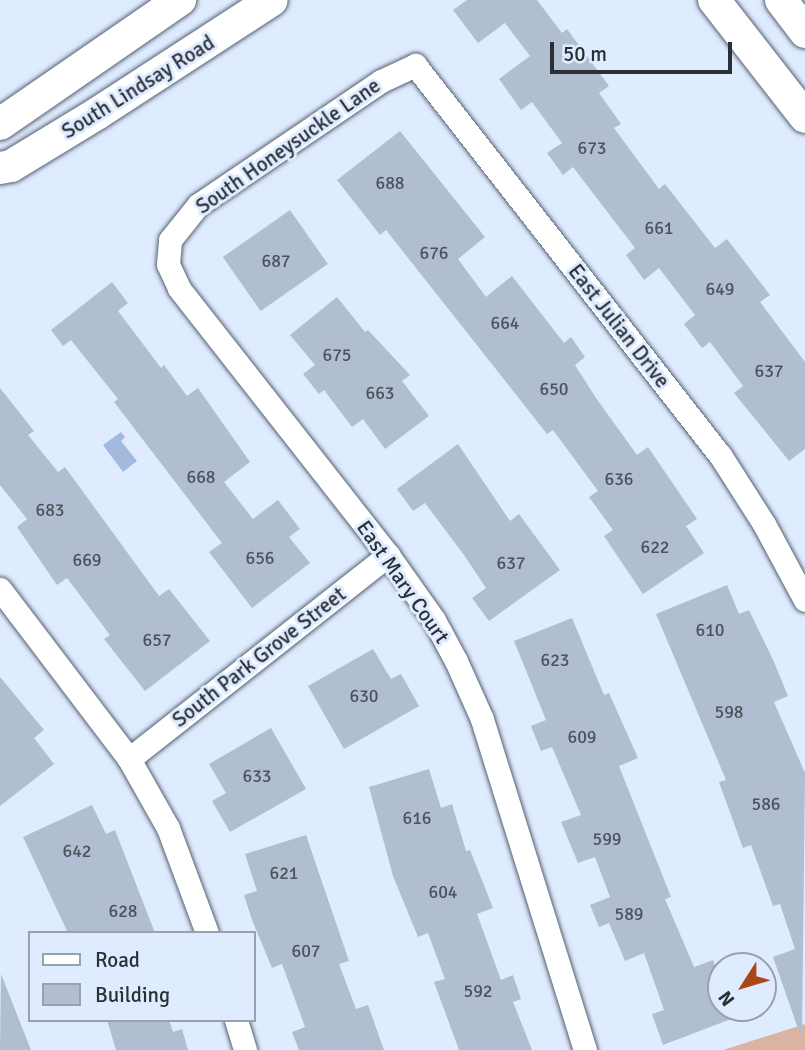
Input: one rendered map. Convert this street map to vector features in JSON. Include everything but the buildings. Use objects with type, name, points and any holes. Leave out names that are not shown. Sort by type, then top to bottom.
[{"type":"main road","points":[[0,124],[180,0]]},
{"type":"main road","name":"South Lindsay Road","points":[[0,167],[11,166],[98,113],[272,0]]},
{"type":"main road","points":[[714,0],[805,117]]},
{"type":"main road","points":[[781,0],[805,32]]},
{"type":"street","name":"South Honeysuckle Lane","points":[[170,240],[198,205],[381,81],[415,65]]},
{"type":"street","name":"East Julian Drive","points":[[415,65],[720,455],[764,524],[805,600]]},
{"type":"street","name":"East Mary Court","points":[[170,240],[168,264],[179,288],[388,555],[435,620],[482,719],[585,1050]]},
{"type":"street","name":"South Park Grove Street","points":[[130,759],[388,555]]},
{"type":"street","points":[[0,589],[130,759],[168,828],[206,931]]},
{"type":"street","points":[[237,1022],[245,1050]]},
{"type":"shaded area","points":[[805,1024],[805,1050],[723,1050]]},
{"type":"water","points":[[121,432],[125,437],[121,441],[137,461],[123,472],[103,445]]}]
